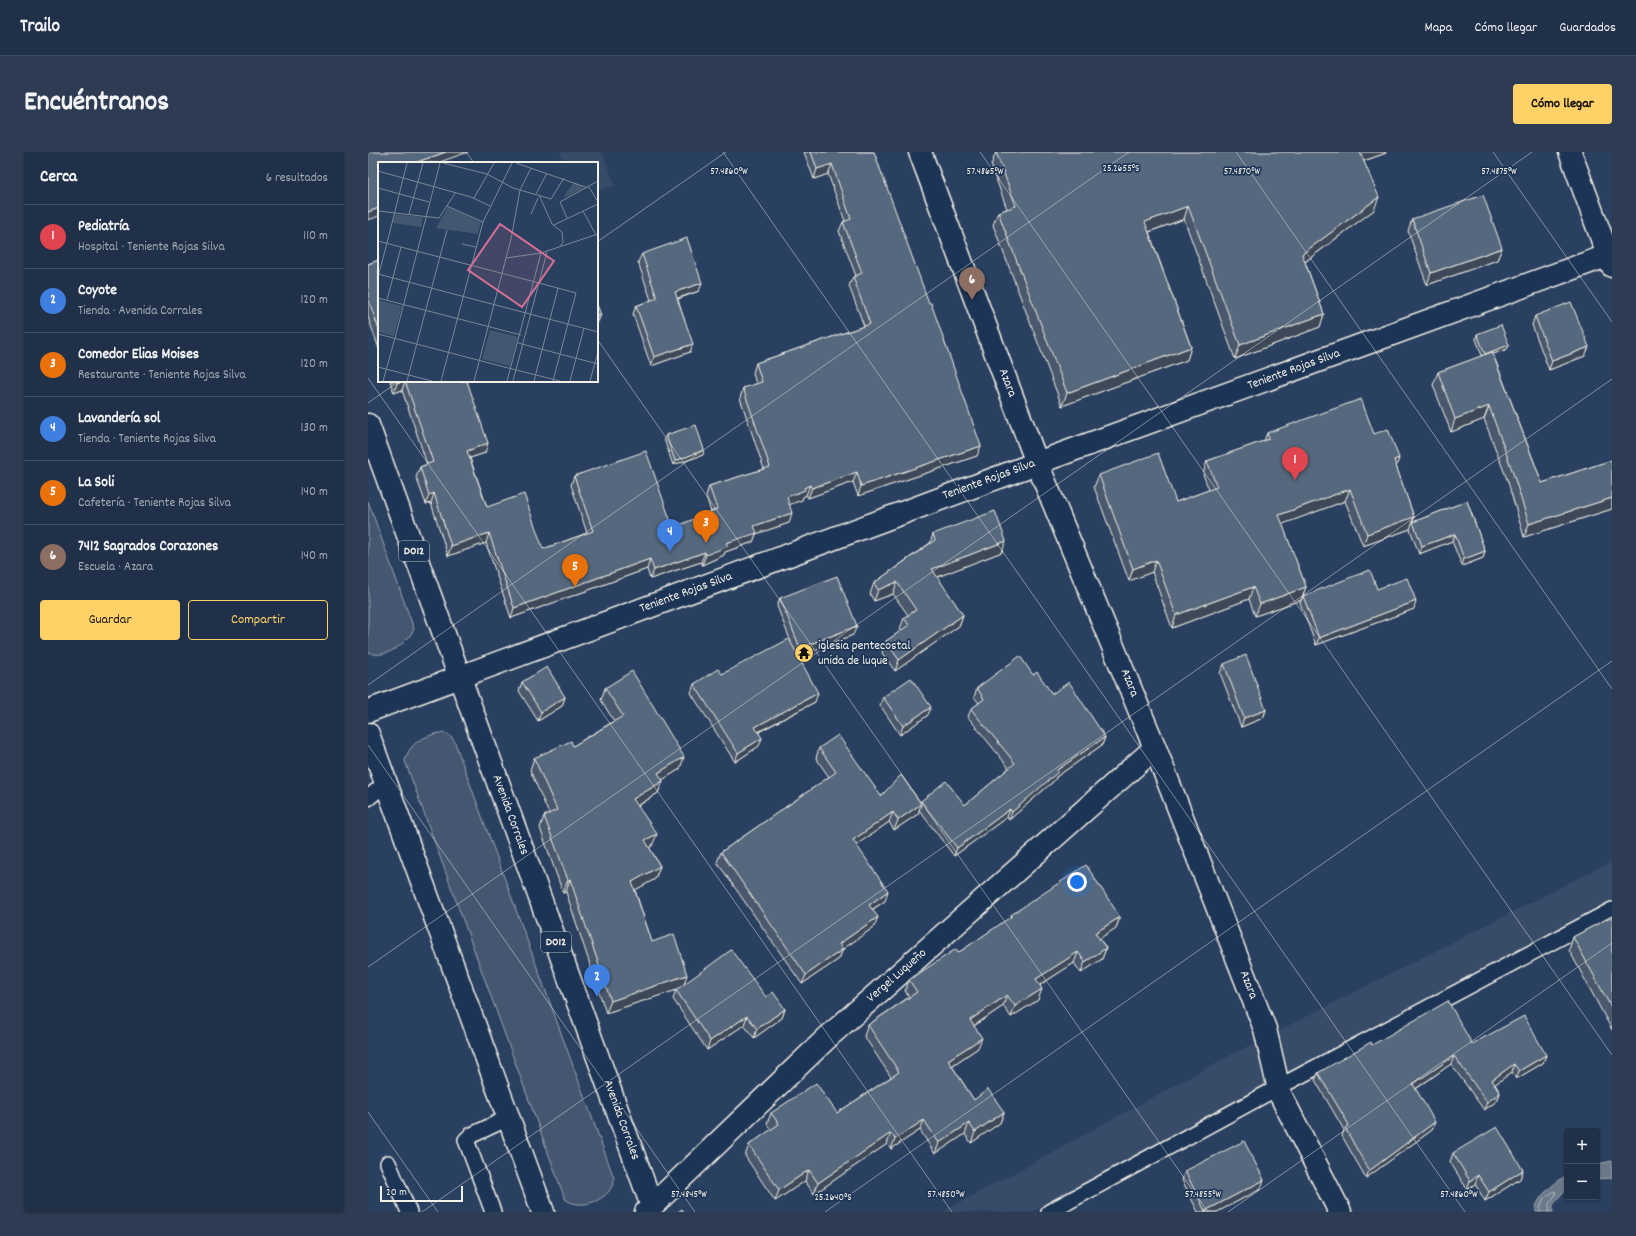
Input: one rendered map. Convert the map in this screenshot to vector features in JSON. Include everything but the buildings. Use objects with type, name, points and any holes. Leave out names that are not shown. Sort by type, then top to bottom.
[{"type":"main road","name":"Azara","points":[[920,152],[1037,462],[1155,748],[1265,1029],[1280,1094],[1340,1212]]},
{"type":"main road","points":[[1570,152],[1611,258]]},
{"type":"main road","name":"Teniente Rojas Silva","points":[[368,711],[1037,462],[1611,258]]},
{"type":"main road","name":"Avenida Corrales","points":[[368,425],[460,677],[649,1209]]},
{"type":"main road","points":[[368,734],[543,1212]]},
{"type":"main road","name":"Vergel Luqueño","points":[[649,1209],[828,1037],[1155,748]]},
{"type":"lane","points":[[368,798],[386,782]]},
{"type":"lane","points":[[1049,1212],[1279,1087],[1612,910]]},
{"type":"lane","points":[[493,1212],[466,1140],[470,1136],[508,1118]]},
{"type":"lane","points":[[388,1164],[409,1212]]},
{"type":"shaded area","points":[[560,152],[602,152],[615,185],[598,191],[598,162],[564,162]]},
{"type":"shaded area","points":[[368,501],[414,629],[401,645],[381,654],[368,652]]},
{"type":"shaded area","points":[[440,733],[448,734],[454,740],[614,1178],[608,1192],[595,1201],[587,1204],[572,1203],[565,1199],[405,761],[410,749],[418,741],[428,736]]},
{"type":"shaded area","points":[[1612,861],[1612,910],[1249,1094],[1032,1212],[942,1212],[1227,1057]]},
{"type":"water","points":[[1612,1161],[1612,1178],[1600,1179],[1600,1163]]},
{"type":"water","points":[[1564,1177],[1564,1192],[1553,1205],[1553,1212],[1536,1212],[1538,1201]]},
{"type":"place","name":"7412 Sagrados Corazones","points":[[972,300]]},
{"type":"place","name":"Pediatría","points":[[1295,480]]},
{"type":"place","name":"Comedor Elias Moises","points":[[706,543]]},
{"type":"place","name":"Lavandería sol","points":[[670,552]]},
{"type":"place","name":"La Soli","points":[[575,587]]},
{"type":"place","name":"iglesia pentecostal unida de luque","points":[[804,653]]},
{"type":"place","name":"Coyote","points":[[597,997]]}]
